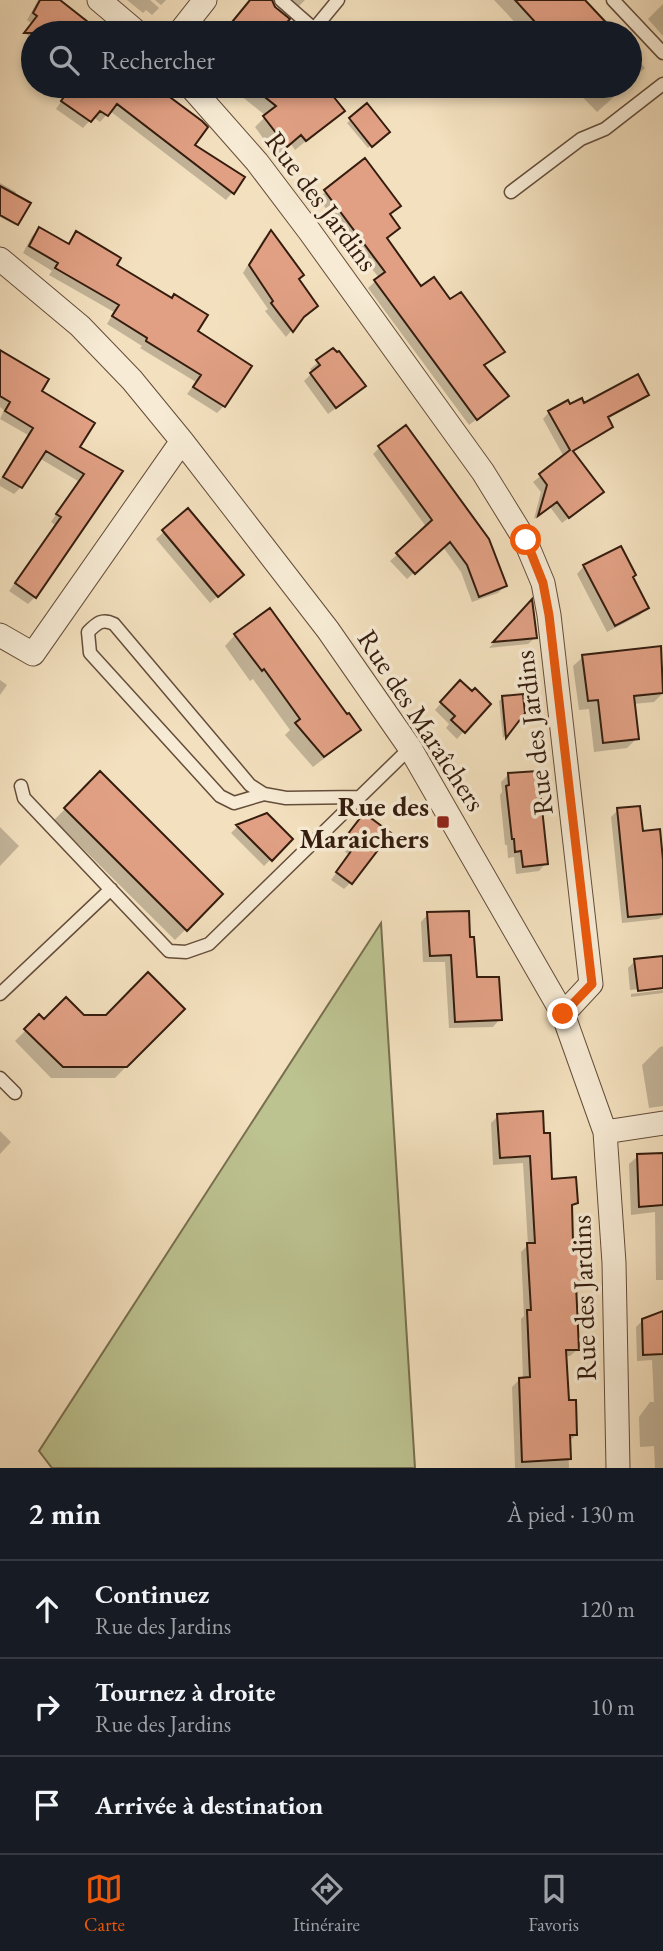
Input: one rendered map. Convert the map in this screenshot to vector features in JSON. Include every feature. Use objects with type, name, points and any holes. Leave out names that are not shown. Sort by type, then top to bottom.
[{"type":"street","points":[[99,0],[124,21]]},
{"type":"street","points":[[188,21],[205,0]]},
{"type":"street","name":"Rue des Jardins","points":[[201,98],[257,162],[310,232],[483,472],[526,540],[543,583],[592,984],[563,1014],[605,1132],[614,1263],[618,1468]]},
{"type":"street","name":"Rue des Maraîchers","points":[[0,259],[80,326],[132,380],[328,630],[410,748],[563,1014]]},
{"type":"street","points":[[0,635],[33,654],[182,441]]},
{"type":"street","points":[[605,1132],[663,1123]]},
{"type":"lane","points":[[281,0],[302,21]]},
{"type":"lane","points":[[320,21],[338,0]]},
{"type":"lane","points":[[613,0],[633,21]]},
{"type":"lane","points":[[642,31],[663,53]]},
{"type":"lane","points":[[511,191],[581,139],[605,129],[663,84]]},
{"type":"lane","points":[[264,794],[250,785],[114,624],[107,620],[98,622],[88,632],[90,653],[220,796],[234,803],[264,794],[286,797],[359,797]]},
{"type":"lane","points":[[21,786],[23,798],[169,951],[186,952],[209,944],[410,748]]},
{"type":"lane","points":[[0,994],[111,889]]},
{"type":"lane","points":[[0,1078],[15,1093]]},
{"type":"green space","points":[[381,923],[415,1468],[52,1468],[39,1451]]},
{"type":"building","points":[[40,0],[60,0],[87,21],[33,21],[37,16],[33,13]]},
{"type":"building","points":[[250,0],[272,0],[275,7],[290,19],[288,21],[233,21]]},
{"type":"building","points":[[515,0],[585,0],[605,21],[534,21]]},
{"type":"building","points":[[63,98],[171,98],[208,127],[195,145],[245,177],[234,194],[117,104],[108,116],[100,111],[91,122],[61,101]]},
{"type":"building","points":[[266,98],[335,98],[345,111],[306,141],[301,135],[287,147],[263,116],[276,106]]},
{"type":"building","points":[[367,103],[390,132],[372,147],[349,118]]},
{"type":"building","points":[[365,158],[401,206],[390,214],[400,228],[387,238],[421,286],[434,277],[450,299],[461,292],[505,352],[484,365],[509,396],[477,420],[374,280],[385,272],[324,190]]},
{"type":"building","points":[[0,186],[31,203],[18,225],[0,215]]},
{"type":"building","points":[[39,227],[69,244],[76,231],[121,258],[117,265],[172,298],[174,294],[208,315],[198,331],[252,366],[225,407],[193,387],[201,375],[112,316],[119,305],[55,268],[58,263],[29,246]]},
{"type":"building","points":[[271,230],[304,275],[299,279],[318,306],[304,317],[293,332],[271,303],[273,301],[249,265]]},
{"type":"building","points":[[333,348],[339,351],[366,386],[336,408],[310,373],[320,365],[316,360]]},
{"type":"building","points":[[0,350],[49,379],[42,391],[95,423],[80,447],[123,471],[36,598],[15,583],[61,517],[56,514],[84,474],[46,451],[22,488],[3,477],[33,428],[5,411],[10,402],[0,396]]},
{"type":"building","points":[[638,374],[649,395],[608,417],[613,427],[573,451],[604,492],[569,518],[557,502],[538,516],[547,485],[539,474],[570,450],[548,411],[568,400],[570,404],[582,398],[584,403]]},
{"type":"building","points":[[406,425],[489,539],[507,586],[479,597],[467,565],[450,542],[415,574],[396,553],[432,520],[378,446]]},
{"type":"building","points":[[188,508],[244,575],[218,597],[162,530]]},
{"type":"building","points":[[621,546],[649,608],[615,626],[583,565]]},
{"type":"building","points":[[532,599],[537,638],[493,642]]},
{"type":"building","points":[[270,608],[361,730],[324,757],[295,723],[300,719],[264,669],[262,671],[234,634]]},
{"type":"building","points":[[661,646],[663,693],[634,696],[639,739],[603,743],[598,700],[588,701],[582,655]]},
{"type":"building","points":[[460,680],[472,691],[475,688],[491,704],[465,733],[451,720],[455,716],[440,702]]},
{"type":"building","points":[[523,694],[525,713],[506,738],[502,696]]},
{"type":"building","points":[[100,771],[223,894],[187,931],[64,808]]},
{"type":"building","points":[[538,771],[548,864],[523,867],[521,851],[515,852],[512,839],[506,786],[509,785],[508,773]]},
{"type":"building","points":[[640,806],[643,831],[660,829],[663,914],[628,917],[617,808]]},
{"type":"building","points":[[267,813],[293,839],[272,861],[236,825]]},
{"type":"building","points":[[364,813],[391,833],[352,884],[336,872],[354,847],[344,839]]},
{"type":"building","points":[[469,911],[470,937],[474,937],[477,977],[499,977],[502,1020],[455,1022],[451,955],[430,956],[427,912]]},
{"type":"building","points":[[663,956],[663,988],[638,991],[634,959]]},
{"type":"building","points":[[148,972],[185,1009],[127,1067],[63,1067],[24,1029],[39,1014],[44,1019],[66,997],[84,1015],[106,1015]]},
{"type":"building","points":[[543,1111],[544,1133],[550,1133],[552,1179],[576,1177],[578,1203],[572,1205],[573,1242],[580,1242],[581,1283],[576,1284],[579,1350],[566,1350],[569,1400],[576,1400],[577,1435],[570,1435],[571,1459],[522,1462],[519,1378],[530,1377],[527,1310],[531,1310],[527,1243],[535,1243],[530,1156],[500,1158],[497,1114]]},
{"type":"building","points":[[663,1153],[663,1205],[639,1207],[637,1154]]},
{"type":"building","points":[[663,1311],[663,1354],[643,1355],[642,1319]]},
{"type":"place","name":"Rue des Maraichers","points":[[443,822]]},
{"type":"route","points":[[526,540],[543,583],[549,615],[592,984],[563,1014]]}]
